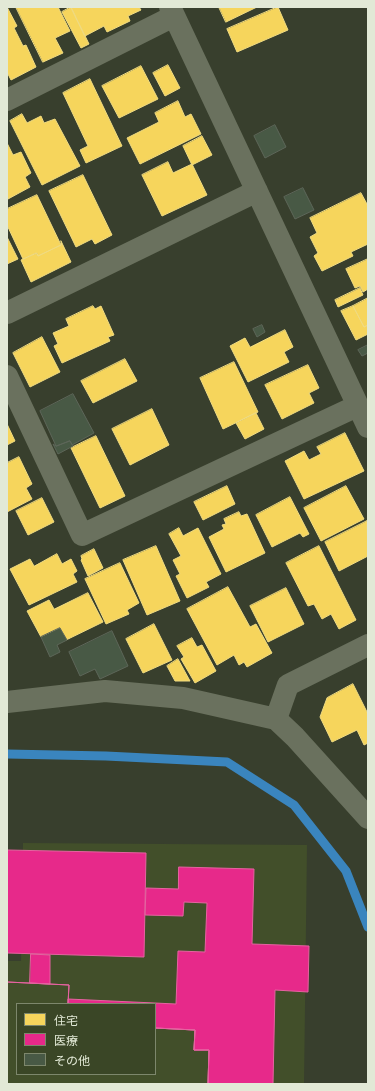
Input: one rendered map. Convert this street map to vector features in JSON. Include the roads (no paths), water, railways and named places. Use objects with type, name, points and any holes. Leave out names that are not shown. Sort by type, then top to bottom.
[{"type":"street","points":[[7,100],[172,12],[368,427]]},
{"type":"street","points":[[7,313],[257,190]]},
{"type":"street","points":[[7,376],[82,535],[357,406]]},
{"type":"street","points":[[276,719],[288,685],[368,645]]},
{"type":"street","points":[[7,702],[105,691],[183,698],[276,719],[295,737],[368,818]]},
{"type":"waterway","points":[[7,754],[106,756],[227,762],[294,805],[346,871],[368,927]]}]
